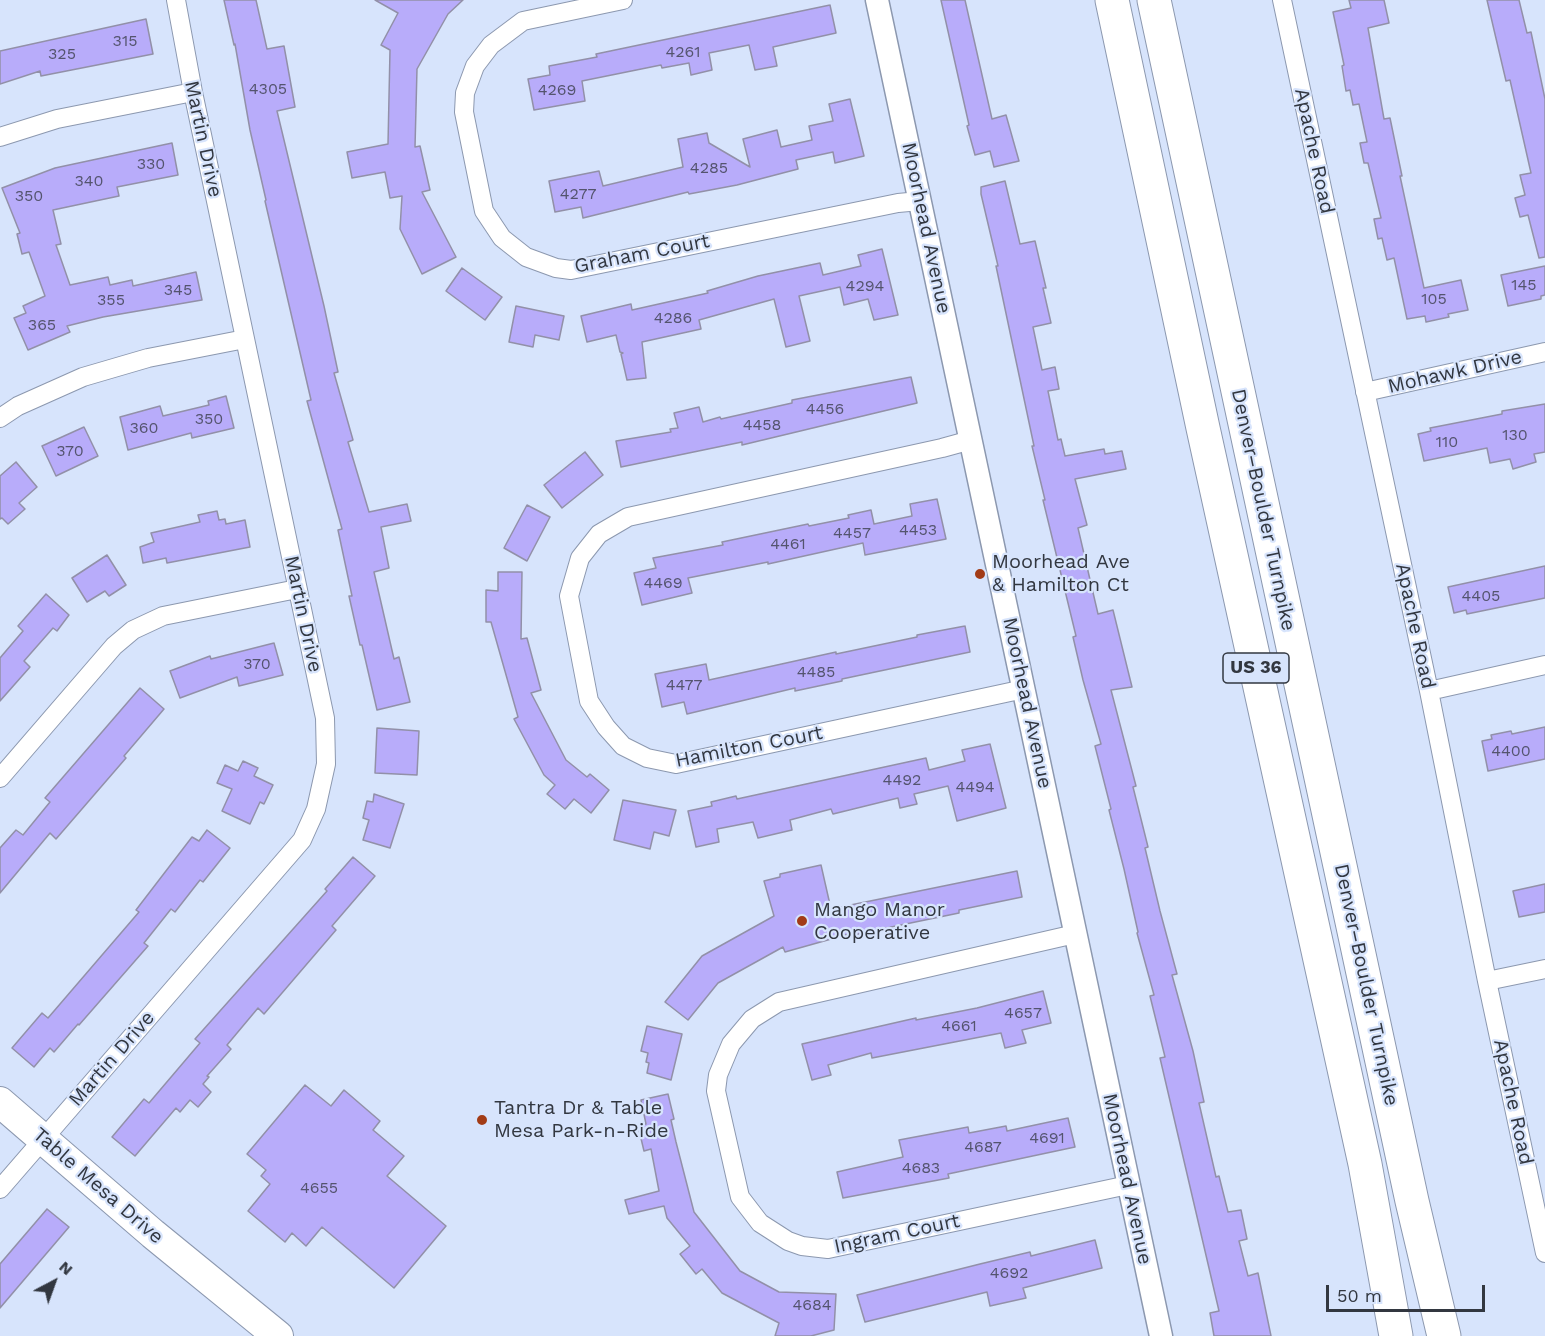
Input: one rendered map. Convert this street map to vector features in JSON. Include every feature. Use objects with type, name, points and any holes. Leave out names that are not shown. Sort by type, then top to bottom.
[{"type":"highway","name":"Denver–Boulder Turnpike","points":[[1112,0],[1365,1164],[1396,1336]]},
{"type":"highway","name":"Denver–Boulder Turnpike","points":[[1154,0],[1405,1166],[1444,1336]]},
{"type":"highway","name":"Table Mesa Drive","points":[[0,1102],[195,1270],[279,1336]]},
{"type":"highway","name":"Table Mesa Drive","points":[[195,1270],[260,1336]]},
{"type":"street","name":"Martin Drive","points":[[0,1189],[302,840],[316,809],[326,764],[326,718],[193,92],[176,0]]},
{"type":"street","name":"Graham Court","points":[[623,0],[523,21],[491,45],[475,66],[465,93],[464,112],[484,211],[502,238],[526,257],[556,268],[571,270],[898,203],[920,201]]},
{"type":"street","name":"Moorhead Avenue","points":[[877,0],[1161,1336]]},
{"type":"street","name":"Apache Road","points":[[1282,0],[1429,691],[1487,981],[1545,1253]]},
{"type":"street","points":[[0,137],[57,119],[193,92]]},
{"type":"street","points":[[0,418],[18,406],[83,377],[148,358],[245,339]]},
{"type":"street","name":"Mohawk Drive","points":[[1365,392],[1545,352]]},
{"type":"street","name":"Hamilton Court","points":[[971,440],[628,517],[599,534],[580,558],[569,596],[589,701],[606,727],[623,746],[647,759],[676,764],[1024,689]]},
{"type":"street","points":[[0,778],[114,646],[133,630],[163,616],[297,589]]},
{"type":"street","points":[[1429,691],[1545,665]]},
{"type":"street","name":"Ingram Court","points":[[1075,934],[779,1002],[752,1019],[731,1044],[718,1075],[716,1091],[740,1197],[760,1223],[788,1241],[802,1245],[828,1249],[1128,1185]]},
{"type":"street","points":[[1487,981],[1545,969]]},
{"type":"building","points":[[224,0],[256,0],[267,49],[284,46],[295,107],[277,111],[324,306],[338,372],[334,373],[353,440],[348,442],[369,512],[407,504],[411,521],[381,527],[389,568],[374,572],[394,659],[399,657],[410,702],[377,710],[349,596],[352,596],[338,530],[342,529],[307,401],[311,400],[265,201],[235,44]]},
{"type":"building","points":[[375,0],[463,0],[448,14],[417,69],[415,147],[420,146],[430,190],[422,192],[456,257],[422,274],[400,229],[402,196],[390,198],[385,172],[352,178],[347,152],[388,144],[390,50],[381,45],[398,13]]},
{"type":"building","points":[[941,0],[965,0],[992,119],[1006,115],[1019,161],[994,167],[990,151],[975,155]]},
{"type":"building","points":[[1349,0],[1384,0],[1389,23],[1368,28],[1384,119],[1390,118],[1424,288],[1461,280],[1468,310],[1448,314],[1449,317],[1426,322],[1425,316],[1407,319],[1394,258],[1387,260],[1382,238],[1378,239],[1374,219],[1381,218],[1368,163],[1364,163],[1360,143],[1367,142],[1359,104],[1353,105],[1350,90],[1346,91],[1342,66],[1344,65],[1333,12],[1351,8]]},
{"type":"building","points":[[1487,0],[1519,0],[1527,33],[1531,32],[1545,99],[1545,257],[1539,258],[1528,215],[1520,217],[1515,198],[1525,195],[1520,175],[1531,173],[1510,80],[1506,81]]},
{"type":"building","points":[[830,5],[836,33],[773,47],[777,66],[755,70],[749,45],[709,53],[712,70],[691,75],[689,63],[662,68],[661,65],[582,81],[585,101],[534,110],[528,79],[550,75],[549,66]]},
{"type":"building","points":[[146,19],[153,54],[41,76],[40,71],[0,84],[0,51]]},
{"type":"building","points":[[850,99],[864,156],[835,163],[833,152],[796,160],[798,169],[737,185],[689,194],[688,192],[583,218],[581,207],[555,212],[549,181],[599,171],[603,186],[683,167],[678,139],[707,133],[709,143],[750,167],[743,139],[777,130],[781,147],[812,140],[809,126],[833,121],[829,104]]},
{"type":"building","points":[[172,143],[178,175],[117,187],[119,196],[53,210],[61,244],[56,245],[70,285],[108,277],[110,285],[132,280],[133,286],[196,272],[202,300],[103,317],[67,326],[70,332],[28,350],[14,318],[26,313],[23,306],[45,296],[29,252],[22,254],[17,234],[20,233],[2,188],[55,168]]},
{"type":"building","points":[[1005,181],[1020,244],[1035,241],[1046,288],[1043,288],[1051,323],[1033,327],[1042,370],[1055,367],[1059,389],[1048,391],[1058,440],[1061,439],[1065,456],[1104,449],[1105,454],[1122,451],[1126,469],[1075,479],[1087,525],[1078,528],[1098,614],[1113,610],[1132,687],[1111,690],[1136,786],[1133,787],[1148,847],[1145,848],[1177,974],[1172,975],[1193,1051],[1204,1102],[1199,1103],[1216,1177],[1219,1176],[1228,1212],[1241,1210],[1247,1239],[1239,1241],[1248,1276],[1258,1273],[1271,1336],[1214,1336],[1210,1313],[1219,1311],[1160,1058],[1165,1057],[1150,996],[1154,995],[1137,933],[1109,810],[1111,809],[1095,746],[1101,744],[1083,680],[1073,637],[1076,636],[1043,500],[1045,500],[996,266],[998,266],[981,194],[981,187]]},
{"type":"building","points":[[882,249],[898,315],[874,320],[868,299],[844,305],[840,287],[799,296],[810,341],[786,347],[774,299],[699,320],[701,329],[642,342],[646,378],[627,380],[621,354],[623,353],[620,352],[616,335],[587,342],[581,316],[631,304],[632,310],[708,293],[707,291],[758,276],[820,263],[823,275],[861,266],[858,255]]},
{"type":"building","points":[[1545,266],[1545,295],[1541,296],[1541,299],[1508,306],[1501,275]]},
{"type":"building","points":[[462,268],[502,297],[485,320],[446,291]]},
{"type":"building","points":[[516,306],[564,316],[559,340],[535,335],[533,347],[509,342]]},
{"type":"building","points":[[911,377],[917,403],[742,445],[742,442],[621,467],[616,441],[671,432],[670,429],[678,428],[674,413],[699,407],[703,422],[792,403],[792,400]]},
{"type":"building","points":[[226,396],[234,428],[192,438],[191,433],[128,450],[120,417],[160,406],[163,416],[209,405],[208,401]]},
{"type":"building","points":[[1545,404],[1545,452],[1534,454],[1536,462],[1513,469],[1510,459],[1490,463],[1487,448],[1424,461],[1418,434],[1431,431],[1430,428],[1502,414],[1502,411]]},
{"type":"building","points":[[84,427],[98,456],[56,476],[42,446]]},
{"type":"building","points":[[585,452],[603,475],[562,508],[544,485]]},
{"type":"building","points":[[16,462],[37,487],[19,503],[25,509],[8,524],[2,518],[0,519],[0,476]]},
{"type":"building","points":[[937,499],[946,539],[865,555],[863,543],[768,564],[768,562],[688,578],[692,593],[642,605],[634,573],[656,568],[653,558],[723,545],[722,542],[808,524],[809,526],[849,518],[848,515],[871,510],[874,524],[912,516],[910,504]]},
{"type":"building","points":[[527,505],[550,517],[527,561],[504,548]]},
{"type":"building","points":[[217,511],[219,520],[225,519],[226,524],[245,520],[250,547],[167,563],[166,558],[143,563],[140,547],[154,542],[151,533],[200,522],[198,515]]},
{"type":"building","points":[[107,555],[126,585],[109,596],[105,591],[87,602],[72,578]]},
{"type":"building","points":[[1545,566],[1545,598],[1467,614],[1466,610],[1454,613],[1448,587]]},
{"type":"building","points":[[498,572],[522,572],[521,639],[527,638],[541,690],[531,693],[566,760],[587,777],[590,774],[609,790],[591,813],[574,799],[565,809],[547,794],[555,785],[544,775],[514,719],[518,717],[491,622],[486,622],[486,590],[498,591]]},
{"type":"building","points":[[46,594],[69,615],[57,631],[53,628],[24,661],[30,667],[0,701],[0,658],[23,631],[18,626]]},
{"type":"building","points":[[965,626],[970,652],[795,691],[795,688],[687,714],[684,702],[662,707],[655,674],[706,664],[709,680]]},
{"type":"building","points":[[274,643],[283,675],[239,686],[237,677],[180,698],[170,671],[210,656],[211,659]]},
{"type":"building","points":[[140,688],[164,709],[124,756],[126,758],[56,839],[50,833],[0,893],[0,848],[16,830],[23,835],[50,802],[45,798]]},
{"type":"building","points":[[1545,727],[1545,759],[1488,771],[1482,741],[1492,739],[1491,735],[1511,731],[1512,734]]},
{"type":"building","points":[[377,728],[419,731],[417,775],[375,773]]},
{"type":"building","points":[[990,744],[1006,808],[957,821],[948,786],[914,794],[917,804],[900,808],[898,798],[833,814],[831,809],[790,820],[792,830],[758,838],[753,822],[717,829],[719,842],[696,847],[688,811],[712,806],[711,802],[736,796],[737,799],[926,758],[929,770],[965,761],[962,750]]},
{"type":"building","points":[[243,761],[258,768],[254,776],[273,785],[264,804],[260,802],[250,824],[222,811],[232,789],[217,783],[225,765],[238,771]]},
{"type":"building","points":[[374,794],[404,804],[390,848],[363,840],[369,820],[363,818],[367,801],[373,802]]},
{"type":"building","points":[[623,800],[676,810],[669,836],[654,832],[650,849],[614,840]]},
{"type":"building","points":[[207,830],[230,848],[203,882],[200,880],[175,912],[171,909],[144,943],[148,946],[79,1025],[54,1052],[50,1048],[34,1067],[12,1048],[42,1013],[48,1018],[139,912],[136,910],[192,837],[199,841]]},
{"type":"building","points":[[353,857],[375,876],[332,926],[336,930],[264,1014],[258,1008],[227,1045],[231,1049],[207,1076],[209,1077],[203,1084],[211,1092],[198,1107],[190,1100],[180,1112],[176,1108],[135,1156],[112,1137],[144,1099],[149,1103],[200,1043],[195,1039],[327,891],[325,889]]},
{"type":"building","points":[[821,865],[831,909],[1017,871],[1022,897],[959,910],[959,913],[849,936],[849,934],[785,952],[783,947],[718,983],[688,1020],[665,1002],[702,956],[774,916],[764,881],[780,877],[780,874]]},
{"type":"building","points":[[1545,884],[1545,912],[1519,917],[1513,891]]},
{"type":"building","points":[[1043,991],[1051,1023],[1022,1030],[1026,1043],[1005,1048],[1001,1033],[872,1058],[871,1053],[828,1065],[831,1075],[812,1080],[802,1044],[916,1018],[916,1020],[977,1008]]},
{"type":"building","points":[[647,1026],[682,1034],[671,1080],[647,1073],[648,1053],[641,1051]]},
{"type":"building","points":[[305,1085],[331,1106],[344,1090],[380,1121],[373,1130],[404,1156],[387,1176],[446,1226],[394,1288],[322,1227],[306,1246],[292,1233],[285,1242],[248,1211],[270,1184],[261,1176],[266,1170],[247,1154]]},
{"type":"building","points":[[668,1094],[674,1119],[671,1120],[694,1212],[740,1271],[779,1292],[836,1294],[834,1330],[811,1336],[775,1336],[779,1323],[722,1293],[702,1269],[696,1274],[680,1254],[690,1246],[667,1218],[664,1206],[629,1214],[625,1200],[659,1191],[651,1149],[644,1151],[638,1126],[646,1124],[641,1100]]},
{"type":"building","points":[[1068,1118],[1075,1147],[948,1174],[949,1178],[843,1198],[837,1172],[903,1157],[899,1140],[968,1127],[969,1133],[1006,1126],[1007,1131]]},
{"type":"building","points":[[47,1209],[69,1227],[0,1308],[0,1264]]},
{"type":"building","points":[[1095,1240],[1102,1268],[1023,1288],[1026,1298],[990,1306],[987,1292],[865,1322],[857,1295],[1030,1252],[1031,1256]]},
{"type":"place","name":"Moorhead Ave & Hamilton Ct","points":[[980,574]]},
{"type":"place","name":"Mango Manor Cooperative","points":[[802,921]]},
{"type":"place","name":"Tantra Dr & Table Mesa Park-n-Ride","points":[[482,1120]]}]
